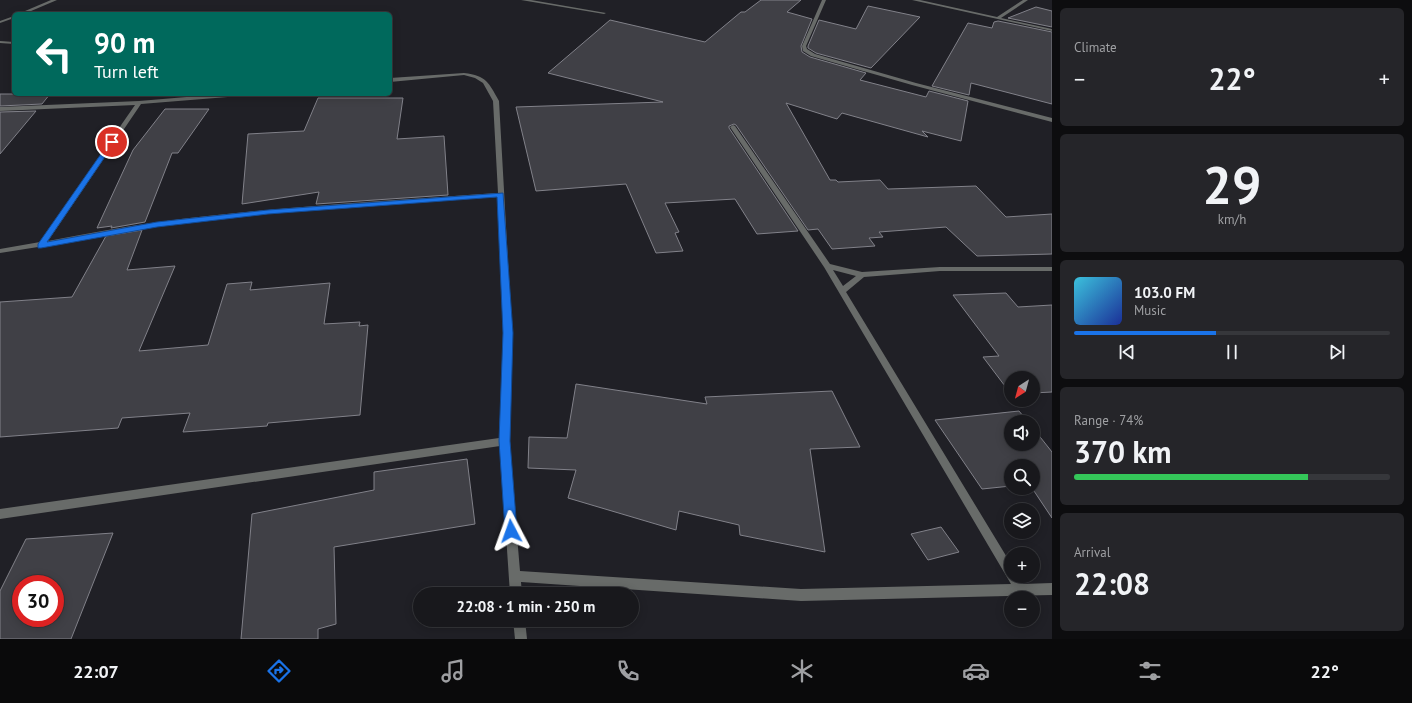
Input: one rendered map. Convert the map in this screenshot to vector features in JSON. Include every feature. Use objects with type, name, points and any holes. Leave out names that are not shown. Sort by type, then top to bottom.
[{"type":"street","points":[[25,12],[55,0]]},
{"type":"street","points":[[523,0],[604,13]]},
{"type":"street","points":[[824,0],[804,46],[804,50],[814,55],[914,84],[1052,120]]},
{"type":"street","points":[[914,0],[1052,30]]},
{"type":"street","points":[[998,18],[1026,0]]},
{"type":"street","points":[[0,22],[12,18]]},
{"type":"street","points":[[0,42],[12,43]]},
{"type":"street","points":[[392,80],[464,74],[476,76],[484,79],[496,101],[508,333],[504,441],[515,587]]},
{"type":"street","points":[[0,109],[139,103],[218,96]]},
{"type":"street","points":[[41,246],[139,103]]},
{"type":"street","points":[[733,127],[827,266],[1004,562]]},
{"type":"street","points":[[0,251],[41,246],[157,224],[268,212],[500,195]]},
{"type":"street","points":[[827,266],[862,275],[940,269],[1052,269]]},
{"type":"street","points":[[842,291],[862,275]]},
{"type":"street","points":[[0,514],[504,441]]},
{"type":"street","points":[[514,576],[801,595],[1052,589]]},
{"type":"street","points":[[1016,583],[1020,590]]},
{"type":"street","points":[[520,627],[521,639]]},
{"type":"building","points":[[761,0],[801,0],[787,12],[812,19],[801,46],[802,52],[810,57],[866,73],[860,80],[926,97],[929,91],[968,101],[961,141],[922,131],[928,137],[842,113],[837,119],[786,103],[830,180],[836,180],[838,182],[880,180],[888,189],[976,186],[1006,217],[1052,214],[1052,254],[977,256],[946,227],[879,232],[883,237],[869,238],[875,246],[832,249],[818,229],[808,230],[734,124],[729,126],[729,128],[798,231],[757,234],[735,199],[665,203],[679,232],[675,233],[683,251],[656,253],[626,184],[536,191],[516,107],[663,102],[548,73],[610,20],[705,42],[741,12],[745,12]]},
{"type":"building","points":[[868,6],[920,17],[871,68],[816,53],[808,48],[819,20],[856,29]]},
{"type":"building","points":[[1036,7],[1052,11],[1052,27],[1008,18]]},
{"type":"building","points":[[998,21],[1052,32],[1052,104],[971,83],[969,95],[932,86],[968,23],[992,28],[994,22]]},
{"type":"building","points":[[0,94],[12,94],[12,96],[48,96],[42,104],[0,106]]},
{"type":"building","points":[[318,98],[403,98],[397,139],[444,136],[448,195],[316,204],[319,192],[242,204],[248,134],[304,131]]},
{"type":"building","points":[[165,109],[209,109],[178,153],[172,153],[145,222],[111,228],[112,226],[97,228],[133,150]]},
{"type":"building","points":[[36,111],[0,154],[0,112]]},
{"type":"building","points":[[142,230],[127,270],[175,266],[139,351],[208,345],[227,284],[252,282],[250,290],[330,283],[324,324],[360,322],[359,326],[368,325],[360,415],[268,423],[267,426],[183,432],[190,413],[122,418],[118,428],[0,437],[0,302],[72,297],[106,236]]},
{"type":"building","points":[[1006,293],[1018,307],[1052,305],[1052,392],[1040,393],[1040,371],[1004,371],[1004,385],[983,357],[999,356],[953,295]]},
{"type":"building","points":[[576,384],[707,404],[705,397],[832,391],[860,447],[810,449],[825,552],[740,535],[739,525],[679,511],[676,530],[568,498],[576,470],[528,468],[529,437],[567,438]]},
{"type":"building","points":[[1019,411],[1022,415],[1004,415],[1004,451],[1040,451],[1040,437],[1052,452],[1052,518],[1037,495],[1040,495],[1040,459],[1004,459],[1004,487],[982,489],[935,420]]},
{"type":"building","points":[[467,459],[475,524],[334,547],[336,624],[318,629],[318,639],[241,639],[252,514],[374,490],[374,472]]},
{"type":"building","points":[[941,527],[959,552],[928,560],[911,534]]},
{"type":"building","points":[[113,533],[71,639],[0,639],[0,591],[26,539]]},
{"type":"route","points":[[112,142],[41,246],[157,224],[268,212],[500,195],[508,333],[504,441],[511,531]]}]
